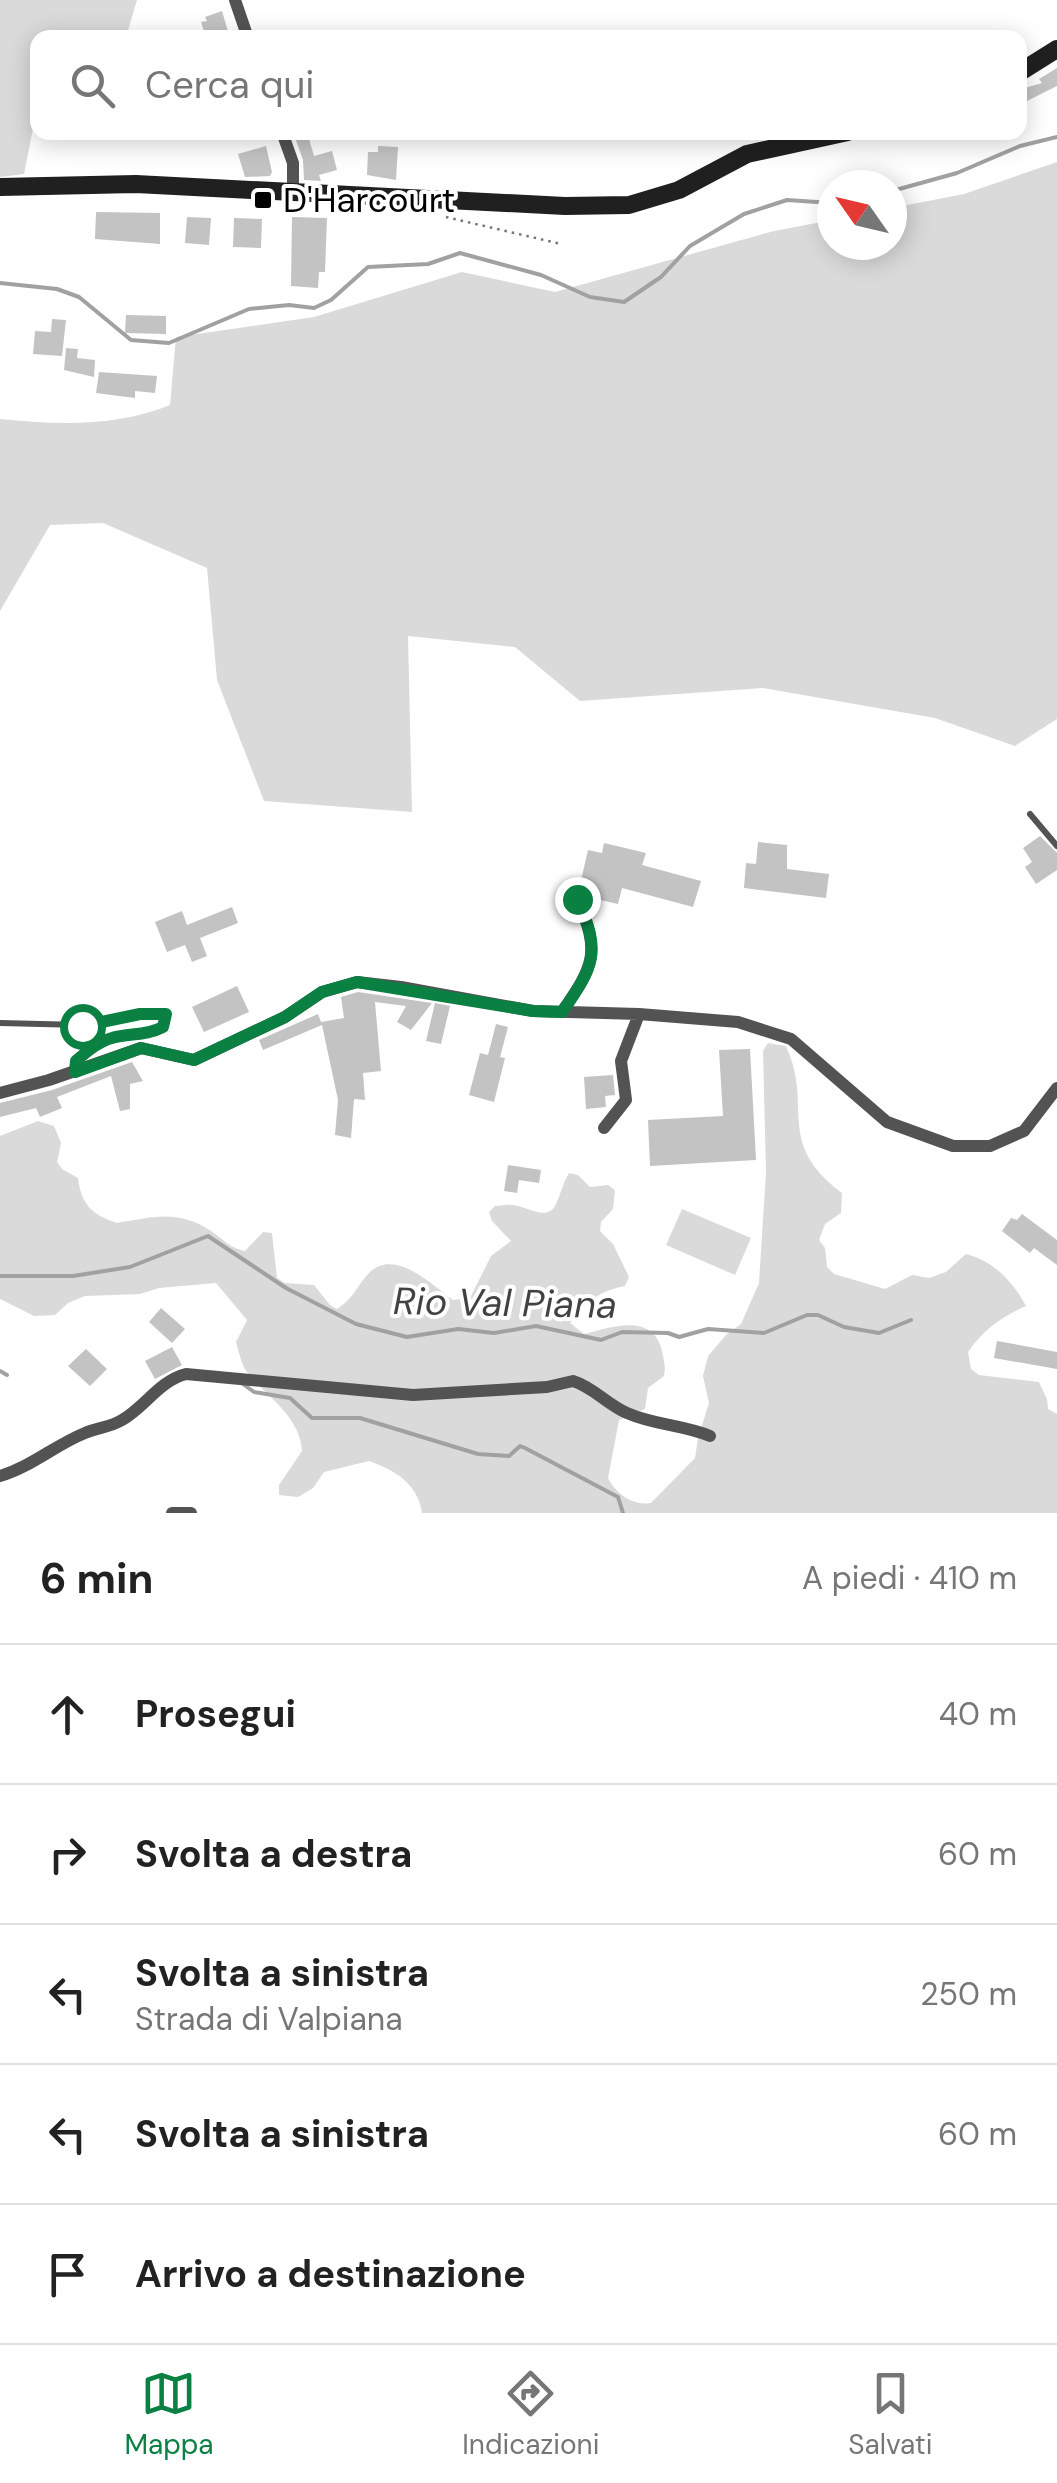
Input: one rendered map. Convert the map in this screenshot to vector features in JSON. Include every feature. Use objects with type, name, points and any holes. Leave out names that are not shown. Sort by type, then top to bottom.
[{"type":"main road","points":[[1027,68],[1057,49]]},
{"type":"main road","points":[[0,187],[136,184],[565,206],[629,205],[678,190],[746,154],[811,140]]},
{"type":"street","points":[[235,0],[245,30]]},
{"type":"street","points":[[284,140],[292,164],[292,192]]},
{"type":"street","points":[[562,1012],[591,962],[593,938],[577,899]]},
{"type":"street","points":[[0,1093],[141,1048],[194,1060],[285,1017],[322,992],[357,982],[533,1011],[738,1022],[791,1039],[887,1122],[953,1146],[990,1146],[1024,1131],[1057,1088]]},
{"type":"street","points":[[604,1128],[626,1100],[621,1061],[640,1014]]},
{"type":"street","points":[[0,1476],[15,1472],[85,1433],[122,1420],[164,1385],[186,1374],[413,1395],[573,1381],[620,1411],[654,1424],[681,1426],[710,1436]]},
{"type":"street","points":[[172,1513],[191,1513]]},
{"type":"lane","points":[[1030,814],[1057,846]]},
{"type":"lane","points":[[0,1024],[82,1026],[140,1014],[166,1014],[163,1027],[150,1034],[110,1038],[87,1051],[76,1061],[75,1072]]},
{"type":"path","points":[[436,214],[561,244]]},
{"type":"shaded area","points":[[0,0],[137,0],[128,30],[30,30],[31,140],[24,174],[0,177]]},
{"type":"shaded area","points":[[1057,162],[1057,719],[1015,746],[935,718],[763,688],[580,701],[515,647],[408,636],[412,812],[264,801],[217,680],[207,568],[103,523],[50,525],[0,611],[0,419],[108,421],[170,405],[176,337],[314,317],[462,272],[555,292],[774,231],[817,223],[817,260],[907,260],[907,205],[964,194]]},
{"type":"shaded area","points":[[768,1043],[786,1046],[794,1068],[799,1123],[808,1157],[842,1193],[841,1213],[825,1224],[819,1240],[825,1248],[827,1267],[834,1274],[885,1289],[912,1275],[929,1278],[946,1272],[966,1254],[994,1267],[1021,1297],[1026,1306],[994,1324],[968,1352],[971,1369],[979,1375],[1039,1382],[1048,1409],[1057,1414],[1057,1513],[422,1513],[416,1494],[404,1480],[369,1461],[324,1472],[313,1488],[298,1497],[279,1495],[279,1485],[302,1451],[300,1439],[289,1417],[245,1369],[236,1342],[247,1320],[216,1283],[159,1288],[140,1294],[85,1296],[68,1303],[55,1315],[34,1316],[0,1299],[0,1136],[38,1121],[54,1126],[61,1143],[57,1162],[78,1178],[85,1202],[101,1216],[117,1223],[176,1217],[199,1224],[245,1251],[263,1232],[272,1233],[277,1278],[285,1283],[314,1285],[337,1309],[369,1273],[390,1264],[424,1278],[453,1300],[470,1298],[491,1256],[511,1241],[492,1221],[489,1212],[495,1206],[507,1205],[547,1212],[556,1204],[569,1173],[578,1175],[590,1187],[608,1185],[615,1190],[613,1209],[601,1222],[600,1231],[613,1244],[629,1277],[625,1286],[594,1298],[570,1323],[584,1334],[619,1326],[641,1327],[657,1339],[662,1351],[664,1376],[648,1388],[645,1409],[619,1420],[608,1478],[626,1498],[651,1503],[695,1458],[709,1403],[703,1376],[708,1356],[741,1324],[759,1283],[766,1172],[763,1051]]},
{"type":"shaded area","points":[[682,1209],[751,1238],[735,1275],[666,1245]]},
{"type":"building","points":[[222,11],[228,30],[204,30],[201,22],[207,21],[205,17]]},
{"type":"building","points":[[1057,68],[1057,86],[1027,101],[1027,87],[1042,83],[1039,79]]},
{"type":"building","points":[[296,140],[309,140],[314,156],[332,151],[337,170],[319,175],[321,181],[304,180],[303,160]]},
{"type":"building","points":[[266,146],[270,176],[245,177],[238,154]]},
{"type":"building","points":[[378,146],[398,147],[396,180],[367,175],[368,152],[378,152]]},
{"type":"building","points":[[96,212],[160,213],[160,244],[95,239]]},
{"type":"building","points":[[187,217],[211,218],[209,245],[185,243]]},
{"type":"building","points":[[292,217],[327,218],[325,272],[319,272],[318,288],[291,286]]},
{"type":"building","points":[[234,218],[262,219],[261,248],[233,247]]},
{"type":"building","points":[[126,315],[166,316],[166,334],[125,333]]},
{"type":"building","points":[[52,319],[66,320],[62,356],[33,354],[35,331],[51,332]]},
{"type":"building","points":[[66,348],[78,349],[77,358],[95,360],[94,377],[64,370]]},
{"type":"building","points":[[99,372],[157,376],[155,393],[135,391],[135,398],[96,393]]},
{"type":"building","points":[[1040,836],[1057,853],[1057,870],[1036,884],[1025,867],[1032,862],[1023,848]]},
{"type":"building","points":[[758,842],[787,845],[787,869],[829,874],[826,898],[744,888],[746,863],[756,864]]},
{"type":"building","points":[[604,843],[646,853],[642,865],[701,881],[693,907],[622,888],[618,904],[587,897],[579,889],[588,850],[602,853]]},
{"type":"building","points":[[232,907],[238,923],[200,938],[207,956],[192,962],[185,945],[167,952],[155,922],[182,911],[187,925]]},
{"type":"building","points":[[237,986],[249,1012],[204,1032],[192,1007]]},
{"type":"building","points":[[358,992],[432,1003],[411,1030],[397,1022],[406,1006],[375,1002],[381,1071],[363,1073],[365,1100],[354,1099],[351,1138],[335,1135],[338,1100],[322,1025],[263,1050],[259,1040],[318,1014],[321,1022],[344,1018],[341,997]]},
{"type":"building","points":[[435,1003],[450,1006],[441,1044],[426,1041]]},
{"type":"building","points":[[496,1024],[508,1027],[494,1102],[469,1095],[480,1053],[488,1055]]},
{"type":"building","points":[[750,1049],[756,1160],[650,1166],[648,1120],[723,1116],[719,1050]]},
{"type":"building","points":[[132,1062],[143,1081],[130,1084],[130,1109],[120,1111],[111,1076],[57,1097],[62,1108],[40,1117],[36,1108],[0,1117],[0,1103],[52,1090]]},
{"type":"building","points":[[613,1075],[615,1095],[605,1096],[606,1107],[586,1109],[584,1077]]},
{"type":"building","points":[[508,1165],[541,1170],[539,1183],[519,1180],[517,1193],[504,1191]]},
{"type":"building","points":[[1022,1214],[1057,1240],[1057,1265],[1034,1248],[1030,1253],[1002,1231],[1011,1218],[1017,1220]]},
{"type":"building","points":[[161,1308],[185,1329],[172,1343],[149,1322]]},
{"type":"building","points":[[997,1341],[1057,1352],[1057,1369],[994,1358]]},
{"type":"building","points":[[172,1347],[182,1365],[155,1379],[145,1361]]},
{"type":"building","points":[[86,1349],[107,1369],[90,1386],[68,1366]]},
{"type":"waterway","points":[[907,187],[957,173],[1020,146],[1057,137]]},
{"type":"waterway","points":[[0,283],[57,289],[79,297],[131,340],[169,343],[249,309],[289,305],[314,308],[331,300],[368,267],[428,264],[460,253],[541,275],[590,297],[624,302],[661,277],[690,246],[744,214],[787,200],[817,202]]},
{"type":"waterway","name":"Rio Val Piana","points":[[0,1276],[73,1276],[130,1267],[208,1236],[286,1288],[356,1324],[407,1337],[458,1329],[494,1333],[536,1326],[601,1340],[622,1332],[668,1333],[679,1337],[708,1329],[764,1333],[807,1315],[879,1333],[911,1320]]},
{"type":"waterway","points":[[0,1371],[7,1375]]},
{"type":"waterway","points":[[243,1384],[254,1392],[290,1398],[312,1418],[360,1418],[478,1454],[509,1456],[520,1446],[618,1497],[623,1513]]},
{"type":"place","name":"D'Harcourt","points":[[263,200]]},
{"type":"route","points":[[82,1026],[140,1014],[166,1014],[163,1027],[150,1034],[110,1038],[87,1051],[76,1061],[75,1072],[141,1048],[194,1060],[285,1017],[322,992],[357,982],[533,1011],[562,1012],[591,962],[593,938],[577,899]]}]
